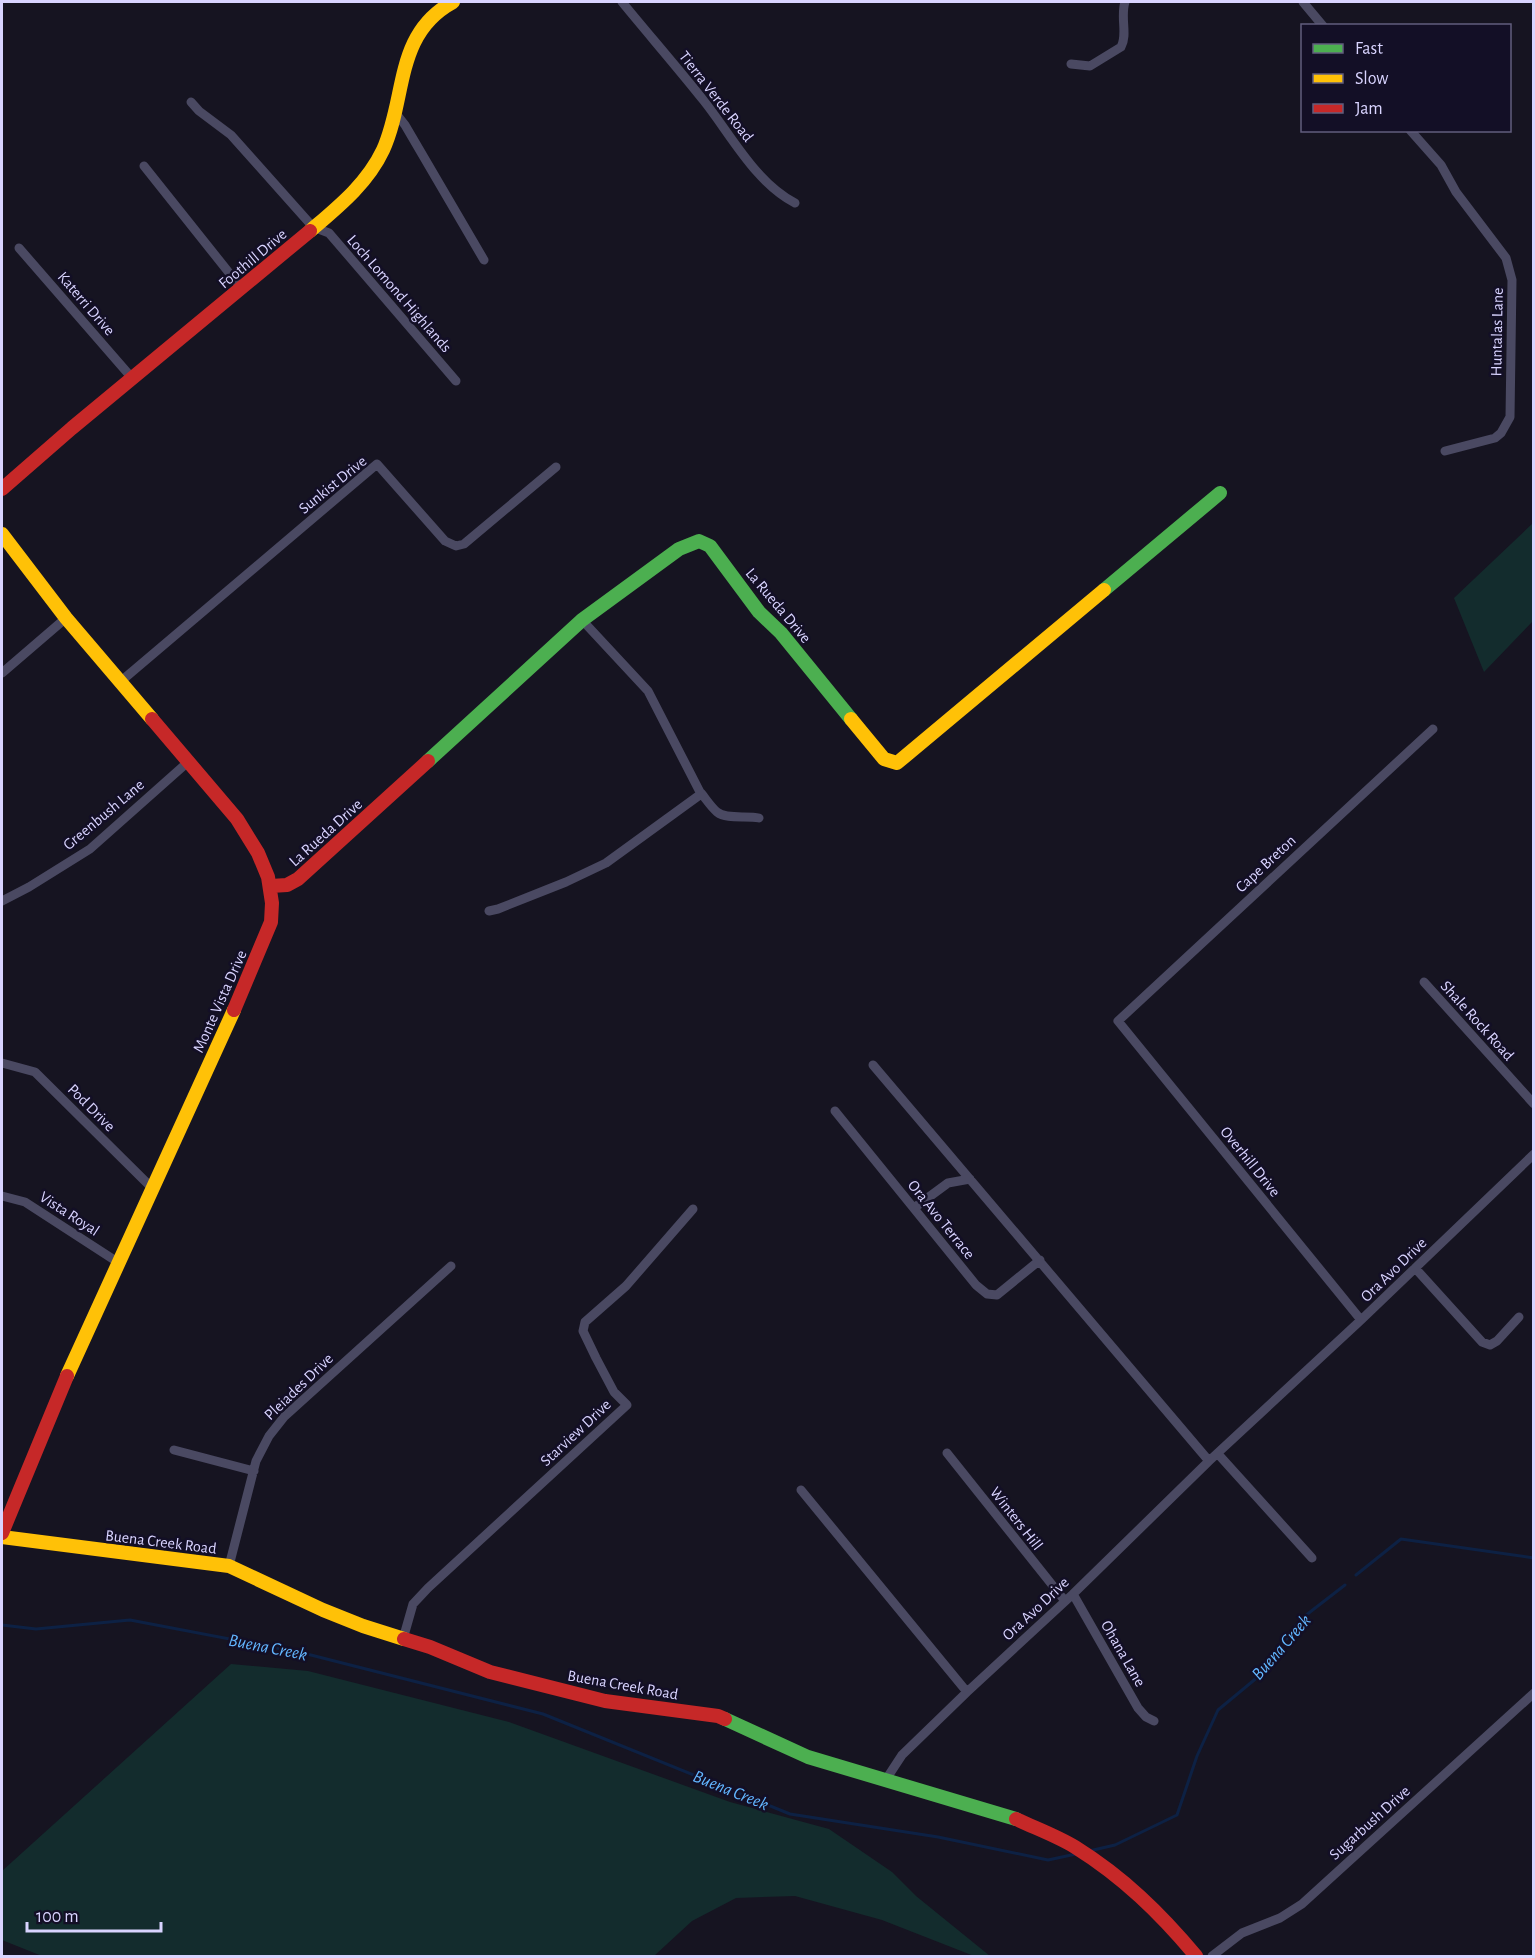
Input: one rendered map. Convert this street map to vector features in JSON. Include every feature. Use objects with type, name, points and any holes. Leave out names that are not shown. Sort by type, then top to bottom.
[{"type":"main road","name":"Foothill Drive","points":[[2,489],[132,378],[242,289],[360,186],[376,164],[389,135],[410,51],[432,15],[453,2]]},
{"type":"main road","name":"La Rueda Drive","points":[[271,886],[287,885],[298,879],[582,620],[679,549],[699,542],[705,543],[759,612],[782,633],[884,759],[897,763],[1220,493]]},
{"type":"main road","name":"Monte Vista Drive","points":[[2,534],[66,618],[237,819],[259,852],[271,886],[272,919],[258,956],[50,1414],[2,1535]]},
{"type":"main road","name":"Buena Creek Road","points":[[2,1535],[229,1566],[323,1610],[363,1626],[430,1647],[490,1672],[605,1701],[718,1716],[808,1757],[1011,1817],[1077,1848],[1111,1871],[1162,1916],[1196,1956]]},
{"type":"street","name":"Tierra Verde Road","points":[[622,2],[704,101],[750,163],[780,195],[795,203]]},
{"type":"street","points":[[1071,64],[1090,66],[1121,47],[1124,36],[1122,24],[1125,2]]},
{"type":"street","points":[[1303,2],[1321,24]]},
{"type":"street","name":"Loch Lomond Highlands","points":[[191,102],[199,111],[231,135],[313,227],[329,233],[456,381]]},
{"type":"street","points":[[394,111],[405,125],[484,260]]},
{"type":"street","name":"Huntalas Lane","points":[[1412,132],[1441,165],[1456,192],[1506,258],[1512,280],[1510,417],[1501,433],[1495,438],[1444,451]]},
{"type":"street","points":[[144,166],[242,289]]},
{"type":"street","name":"Katerri Drive","points":[[19,248],[132,378]]},
{"type":"street","name":"Sunkist Drive","points":[[120,682],[377,464],[445,541],[456,546],[464,544],[556,466]]},
{"type":"street","points":[[2,673],[66,618]]},
{"type":"street","points":[[582,620],[648,691],[701,793],[717,812],[729,816],[759,818]]},
{"type":"street","name":"Cape Breton","points":[[1118,1021],[1433,729]]},
{"type":"street","name":"Greenbush Lane","points":[[2,901],[90,849],[188,762]]},
{"type":"street","points":[[489,911],[556,886],[606,863],[701,793]]},
{"type":"street","name":"Shale Rock Road","points":[[1424,982],[1533,1104]]},
{"type":"street","name":"Overhill Drive","points":[[1118,1021],[1361,1320]]},
{"type":"street","name":"Pod Drive","points":[[2,1063],[35,1072],[153,1189]]},
{"type":"street","points":[[873,1065],[1209,1461]]},
{"type":"street","name":"Ora Avo Terrace","points":[[835,1111],[976,1285],[987,1294],[997,1295],[1040,1260]]},
{"type":"street","name":"Ora Avo Drive","points":[[885,1781],[902,1755],[967,1692],[1073,1594],[1209,1461],[1361,1320],[1533,1154]]},
{"type":"street","points":[[914,1208],[948,1183],[970,1179]]},
{"type":"street","name":"Vista Royal","points":[[2,1196],[25,1202],[119,1263]]},
{"type":"street","name":"Starview Drive","points":[[403,1639],[413,1604],[428,1588],[627,1405],[614,1392],[596,1358],[583,1331],[585,1322],[626,1286],[693,1209]]},
{"type":"street","name":"Pleiades Drive","points":[[229,1566],[254,1471],[265,1442],[284,1417],[451,1266]]},
{"type":"street","points":[[1415,1268],[1482,1342],[1490,1345],[1497,1341],[1519,1317]]},
{"type":"street","points":[[174,1450],[254,1471]]},
{"type":"street","name":"Winters Hill","points":[[947,1453],[1065,1601]]},
{"type":"street","points":[[1218,1454],[1312,1558]]},
{"type":"street","points":[[801,1490],[967,1692]]},
{"type":"street","name":"Ohana Lane","points":[[1073,1594],[1138,1708],[1146,1717],[1154,1721]]},
{"type":"street","name":"Sugarbush Drive","points":[[1212,1956],[1242,1933],[1280,1918],[1302,1904],[1533,1693]]},
{"type":"green space","points":[[1533,523],[1533,621],[1484,672],[1454,598]]},
{"type":"green space","points":[[231,1664],[308,1671],[509,1722],[730,1802],[829,1829],[892,1872],[916,1896],[990,1956],[974,1956],[882,1920],[795,1896],[736,1898],[692,1921],[654,1956],[42,1956],[2,1940],[2,1871]]},
{"type":"waterway","name":"Buena Creek","points":[[1356,1575],[1401,1539],[1534,1558]]},
{"type":"waterway","name":"Buena Creek","points":[[1089,1851],[1115,1845],[1177,1815],[1197,1756],[1218,1710],[1259,1676],[1301,1619],[1345,1585]]},
{"type":"waterway","name":"Buena Creek","points":[[2,1625],[36,1629],[130,1620],[303,1653],[543,1714],[790,1814],[938,1837],[1048,1860],[1076,1854]]},
{"type":"traffic: fast","points":[[1104,590],[1220,493]]},
{"type":"traffic: fast","points":[[428,761],[582,620],[679,549],[699,541],[710,546],[759,612],[781,633],[851,719]]},
{"type":"traffic: fast","points":[[725,1719],[808,1757],[1016,1819]]},
{"type":"traffic: slow","points":[[310,231],[351,194],[369,174],[383,150],[390,130],[411,49],[421,31],[434,15],[453,2]]},
{"type":"traffic: slow","points":[[2,534],[66,618],[152,719]]},
{"type":"traffic: slow","points":[[851,719],[884,759],[897,763],[1104,590]]},
{"type":"traffic: slow","points":[[67,1376],[234,1010]]},
{"type":"traffic: slow","points":[[2,1537],[229,1566],[323,1610],[404,1639]]},
{"type":"traffic: jam","points":[[2,489],[72,428],[310,231]]},
{"type":"traffic: jam","points":[[152,719],[237,819],[258,853],[268,877],[272,903],[271,922],[234,1010]]},
{"type":"traffic: jam","points":[[271,886],[287,885],[298,879],[428,761]]},
{"type":"traffic: jam","points":[[2,1533],[67,1376]]},
{"type":"traffic: jam","points":[[404,1639],[430,1647],[490,1672],[605,1701],[718,1716],[725,1719]]},
{"type":"traffic: jam","points":[[1016,1819],[1068,1843],[1125,1883],[1169,1925],[1196,1956]]}]
